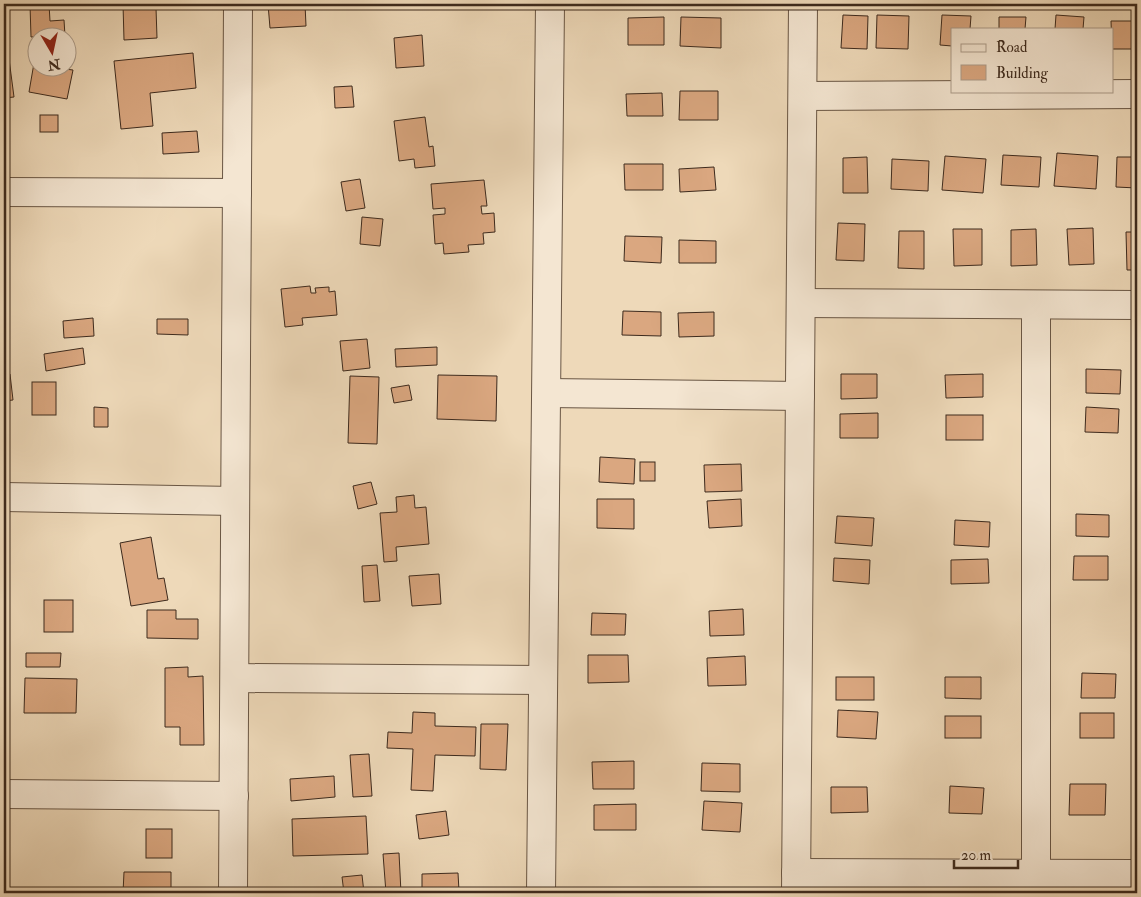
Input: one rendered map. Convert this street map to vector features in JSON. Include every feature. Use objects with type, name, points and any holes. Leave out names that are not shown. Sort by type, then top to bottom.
[{"type":"street","points":[[233,893],[238,4]]},
{"type":"street","points":[[541,893],[550,4]]},
{"type":"street","points":[[803,4],[796,883],[1036,873],[1137,874]]},
{"type":"street","points":[[802,96],[1137,94]]},
{"type":"street","points":[[4,192],[237,193]]},
{"type":"street","points":[[801,303],[1137,306]]},
{"type":"street","points":[[1036,305],[1036,873]]},
{"type":"street","points":[[547,393],[800,396]]},
{"type":"street","points":[[4,497],[235,501]]},
{"type":"street","points":[[234,678],[543,680]]},
{"type":"street","points":[[4,794],[234,796]]},
{"type":"building","points":[[49,4],[50,21],[64,20],[64,28],[31,28],[30,5]]},
{"type":"building","points":[[123,4],[144,4],[144,8],[156,8],[157,38],[124,40]]},
{"type":"building","points":[[268,4],[305,4],[306,26],[270,28]]},
{"type":"building","points":[[843,15],[868,16],[867,49],[841,48]]},
{"type":"building","points":[[877,15],[909,16],[908,49],[876,48]]},
{"type":"building","points":[[942,15],[971,16],[970,28],[951,28],[951,46],[940,45]]},
{"type":"building","points":[[1056,15],[1084,17],[1083,28],[1055,28]]},
{"type":"building","points":[[664,17],[664,45],[628,45],[628,18]]},
{"type":"building","points":[[681,17],[721,18],[721,48],[680,46]]},
{"type":"building","points":[[999,17],[1026,17],[1025,28],[999,28]]},
{"type":"building","points":[[1111,21],[1137,21],[1137,49],[1114,49],[1114,28],[1111,28]]},
{"type":"building","points":[[422,35],[424,66],[396,68],[394,38]]},
{"type":"building","points":[[193,53],[196,88],[150,93],[153,126],[121,129],[114,61]]},
{"type":"building","points":[[9,59],[14,97],[4,98],[4,60]]},
{"type":"building","points":[[31,78],[71,78],[67,99],[29,92]]},
{"type":"building","points":[[352,86],[354,107],[335,108],[334,87]]},
{"type":"building","points":[[680,91],[718,91],[718,120],[679,120]]},
{"type":"building","points":[[662,93],[663,116],[627,116],[626,94]]},
{"type":"building","points":[[40,115],[58,115],[58,132],[40,132]]},
{"type":"building","points":[[425,117],[429,147],[433,146],[435,166],[415,168],[414,159],[399,161],[394,121]]},
{"type":"building","points":[[197,131],[199,152],[163,154],[162,133]]},
{"type":"building","points":[[1057,153],[1098,156],[1096,189],[1054,186]]},
{"type":"building","points":[[1003,155],[1041,157],[1039,187],[1001,185]]},
{"type":"building","points":[[945,156],[986,159],[983,193],[942,190]]},
{"type":"building","points":[[867,157],[868,193],[843,193],[843,158]]},
{"type":"building","points":[[1117,157],[1137,157],[1137,188],[1116,187]]},
{"type":"building","points":[[892,159],[929,161],[928,191],[891,189]]},
{"type":"building","points":[[624,164],[663,164],[663,190],[625,190]]},
{"type":"building","points":[[714,167],[716,190],[680,192],[679,169]]},
{"type":"building","points":[[360,179],[365,208],[346,211],[341,182]]},
{"type":"building","points":[[484,180],[487,206],[481,206],[482,214],[494,213],[495,232],[483,233],[484,244],[468,245],[469,252],[444,254],[443,243],[435,244],[433,215],[445,214],[445,208],[433,209],[431,184]]},
{"type":"building","points":[[362,217],[383,219],[380,246],[360,244]]},
{"type":"building","points":[[838,223],[865,224],[864,261],[836,260]]},
{"type":"building","points":[[1093,228],[1094,264],[1069,265],[1067,229]]},
{"type":"building","points":[[953,229],[982,229],[982,265],[954,266]]},
{"type":"building","points":[[1036,229],[1037,265],[1011,266],[1011,230]]},
{"type":"building","points":[[899,231],[924,231],[924,269],[898,268]]},
{"type":"building","points":[[1126,232],[1137,232],[1137,270],[1127,270]]},
{"type":"building","points":[[625,236],[662,237],[661,263],[624,261]]},
{"type":"building","points":[[679,240],[716,241],[716,263],[679,263]]},
{"type":"building","points":[[7,267],[9,291],[4,291],[4,268]]},
{"type":"building","points":[[310,286],[311,293],[316,293],[315,288],[329,287],[329,292],[335,291],[337,315],[302,318],[303,325],[285,327],[281,289]]},
{"type":"building","points":[[623,311],[661,312],[661,336],[622,335]]},
{"type":"building","points":[[714,312],[714,336],[679,337],[678,313]]},
{"type":"building","points":[[93,318],[94,336],[64,338],[63,321]]},
{"type":"building","points":[[157,319],[188,319],[188,335],[157,334]]},
{"type":"building","points":[[367,339],[370,368],[343,371],[340,341]]},
{"type":"building","points":[[437,347],[437,365],[396,367],[395,349]]},
{"type":"building","points":[[83,348],[85,364],[46,371],[44,354]]},
{"type":"building","points":[[1086,369],[1121,370],[1120,394],[1086,393]]},
{"type":"building","points":[[4,374],[10,374],[13,400],[4,401]]},
{"type":"building","points":[[841,374],[877,374],[877,398],[841,399]]},
{"type":"building","points":[[983,374],[983,397],[946,398],[945,375]]},
{"type":"building","points":[[438,375],[497,376],[496,421],[437,419]]},
{"type":"building","points":[[350,376],[379,377],[377,444],[348,443]]},
{"type":"building","points":[[32,382],[56,382],[56,415],[32,415]]},
{"type":"building","points":[[409,385],[412,400],[394,403],[391,388]]},
{"type":"building","points":[[94,407],[108,408],[108,427],[94,427]]},
{"type":"building","points":[[1086,407],[1119,409],[1118,433],[1085,432]]},
{"type":"building","points":[[878,413],[878,438],[840,438],[840,414]]},
{"type":"building","points":[[946,415],[983,415],[983,440],[946,440]]},
{"type":"building","points":[[600,457],[635,459],[634,484],[599,482]]},
{"type":"building","points":[[640,462],[655,462],[655,481],[640,481]]},
{"type":"building","points":[[741,464],[742,491],[705,492],[704,465]]},
{"type":"building","points":[[371,482],[377,504],[358,509],[353,486]]},
{"type":"building","points":[[414,495],[415,508],[426,507],[429,544],[396,547],[397,561],[384,562],[380,513],[397,512],[396,497]]},
{"type":"building","points":[[597,499],[634,499],[634,529],[597,528]]},
{"type":"building","points":[[741,499],[742,526],[709,528],[707,501]]},
{"type":"building","points":[[1076,514],[1109,515],[1109,537],[1076,536]]},
{"type":"building","points":[[837,516],[874,518],[872,546],[835,543]]},
{"type":"building","points":[[955,520],[990,522],[989,547],[954,545]]},
{"type":"building","points":[[151,537],[158,579],[164,578],[168,600],[131,606],[120,543]]},
{"type":"building","points":[[1074,556],[1108,556],[1108,580],[1073,580]]},
{"type":"building","points":[[834,558],[870,560],[869,584],[833,581]]},
{"type":"building","points":[[988,559],[989,583],[951,584],[951,560]]},
{"type":"building","points":[[377,565],[380,601],[364,602],[362,566]]},
{"type":"building","points":[[439,574],[441,604],[412,606],[409,576]]},
{"type":"building","points":[[44,600],[73,600],[73,632],[44,632]]},
{"type":"building","points":[[743,609],[744,635],[710,636],[709,611]]},
{"type":"building","points":[[147,610],[176,610],[176,619],[198,619],[198,639],[147,638]]},
{"type":"building","points":[[592,613],[626,614],[625,635],[591,635]]},
{"type":"building","points":[[26,653],[61,653],[60,667],[26,667]]},
{"type":"building","points":[[588,655],[628,655],[629,682],[588,683]]},
{"type":"building","points":[[745,656],[746,685],[708,686],[707,658]]},
{"type":"building","points":[[188,667],[188,677],[203,676],[204,745],[180,745],[180,727],[165,727],[165,668]]},
{"type":"building","points":[[1082,673],[1116,674],[1115,698],[1081,698]]},
{"type":"building","points":[[836,677],[874,677],[874,700],[836,700]]},
{"type":"building","points":[[945,677],[981,677],[981,699],[945,698]]},
{"type":"building","points":[[25,678],[77,679],[76,713],[24,713]]},
{"type":"building","points":[[838,710],[878,712],[876,739],[837,737]]},
{"type":"building","points":[[413,712],[435,713],[435,726],[476,727],[475,756],[435,755],[433,791],[411,790],[413,749],[387,748],[388,732],[412,733]]},
{"type":"building","points":[[1080,713],[1114,713],[1114,738],[1080,738]]},
{"type":"building","points":[[945,716],[981,716],[981,738],[945,738]]},
{"type":"building","points":[[481,724],[508,724],[506,770],[480,769]]},
{"type":"building","points":[[369,754],[372,796],[353,797],[350,755]]},
{"type":"building","points":[[634,761],[634,789],[593,789],[592,762]]},
{"type":"building","points":[[702,763],[740,764],[740,792],[701,791]]},
{"type":"building","points":[[334,776],[335,797],[291,801],[290,779]]},
{"type":"building","points":[[1070,784],[1106,784],[1105,815],[1069,815]]},
{"type":"building","points":[[950,786],[984,788],[982,814],[949,813]]},
{"type":"building","points":[[831,787],[867,787],[868,812],[831,813]]},
{"type":"building","points":[[704,801],[742,803],[740,832],[702,830]]},
{"type":"building","points":[[636,804],[636,830],[594,830],[594,805]]},
{"type":"building","points":[[446,811],[449,835],[419,839],[416,815]]},
{"type":"building","points":[[366,816],[368,854],[293,856],[292,819]]},
{"type":"building","points":[[146,829],[172,829],[172,858],[146,858]]},
{"type":"building","points":[[399,853],[401,893],[386,893],[383,854]]},
{"type":"building","points":[[124,872],[171,872],[171,893],[123,893]]},
{"type":"building","points":[[458,873],[459,891],[422,891],[422,874]]},
{"type":"building","points":[[362,875],[364,893],[344,893],[342,877]]}]
